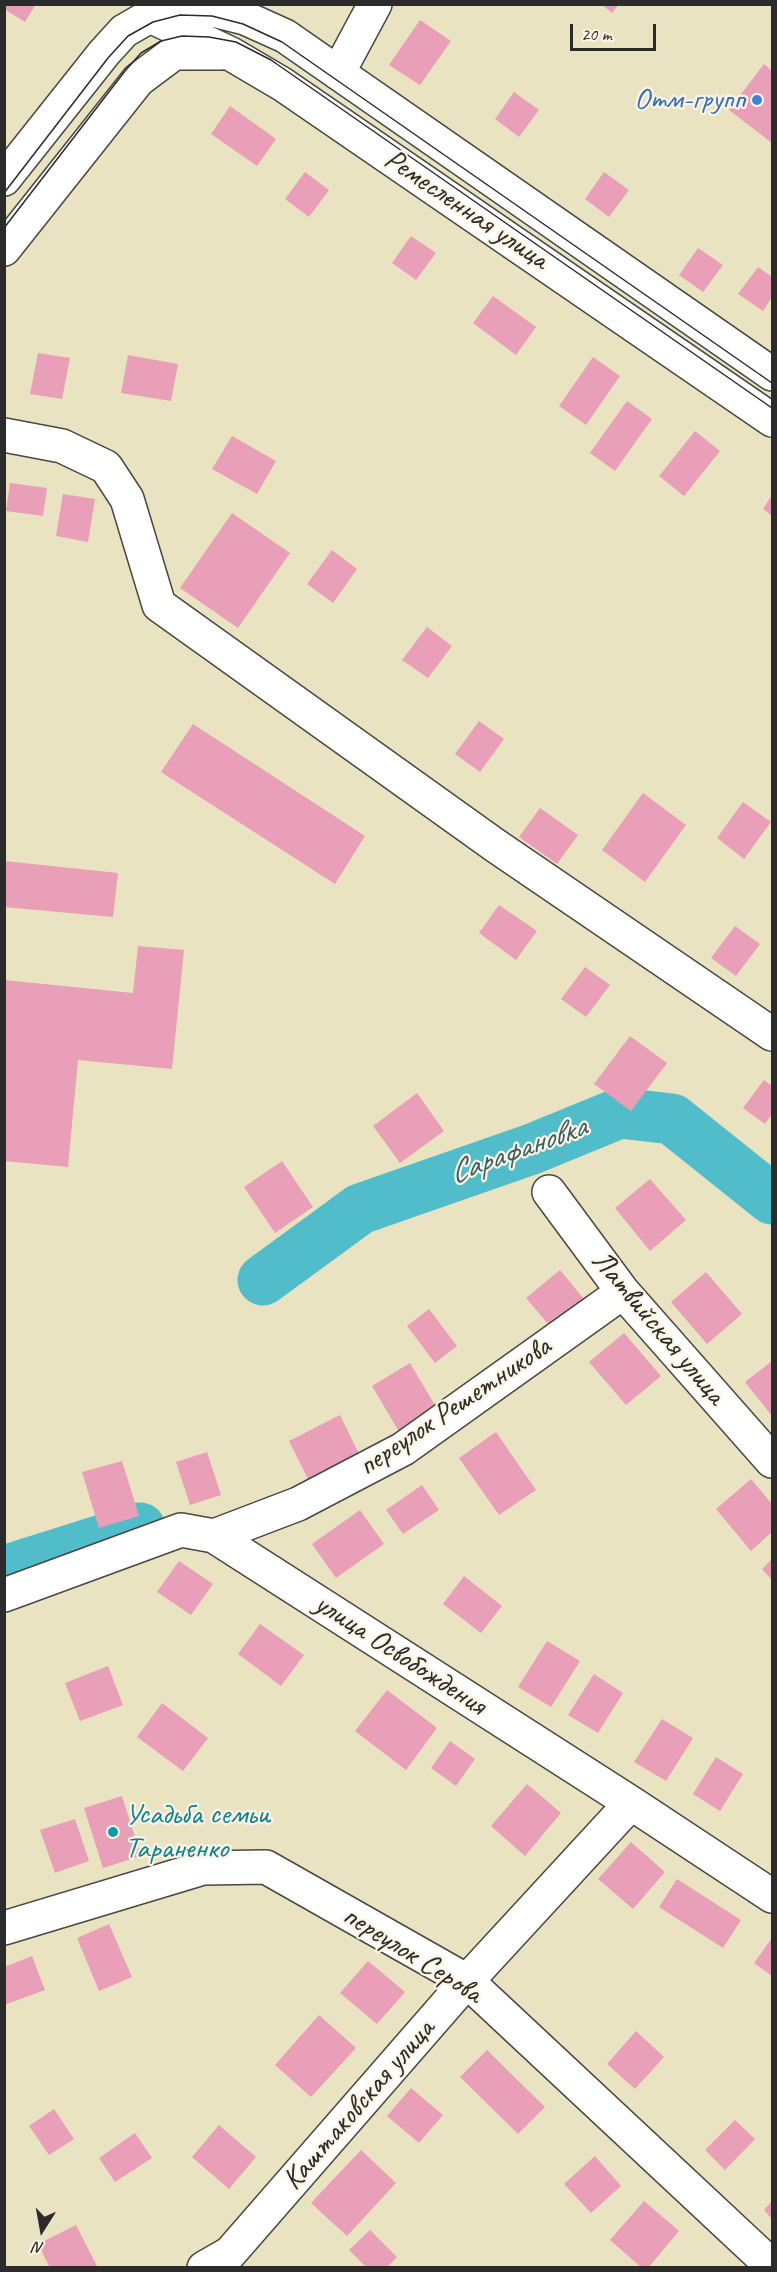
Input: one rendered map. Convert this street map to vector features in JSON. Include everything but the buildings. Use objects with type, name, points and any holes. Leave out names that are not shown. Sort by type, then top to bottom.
[{"type":"street","points":[[338,73],[375,4]]},
{"type":"street","name":"Ремесленная улица","points":[[4,179],[124,31],[150,16],[180,9],[247,11],[772,374]]},
{"type":"street","points":[[4,249],[138,80],[174,53],[231,54],[247,11]]},
{"type":"street","name":"Ремесленная улица","points":[[150,16],[231,54],[291,90],[772,420]]},
{"type":"street","points":[[4,435],[62,446],[106,467],[127,499],[159,605],[496,846],[772,1034]]},
{"type":"street","name":"Латвийская улица","points":[[549,1192],[623,1292],[772,1461]]},
{"type":"street","name":"переулок Решетникова","points":[[214,1536],[298,1504],[403,1449],[623,1292]]},
{"type":"street","name":"улица Освобождения","points":[[4,1595],[182,1530],[214,1536],[632,1803],[772,1896]]},
{"type":"street","name":"Каштаковская улица","points":[[227,2263],[466,1981],[632,1803]]},
{"type":"street","name":"переулок Серова","points":[[4,1928],[203,1868],[266,1867],[466,1981],[772,2266]]},
{"type":"waterway","name":"Сарафановка","points":[[263,1280],[360,1209],[532,1149],[620,1113],[672,1119],[772,1199]]},
{"type":"waterway","name":"Сарафановка","points":[[4,1571],[140,1528]]},
{"type":"tram line","points":[[4,193],[108,58],[128,36],[153,22],[180,15],[212,16],[243,24],[282,42],[772,383]]},
{"type":"tram line","points":[[4,228],[141,53],[161,41],[182,36],[209,37],[236,42],[271,60],[772,408]]},
{"type":"place","name":"Отм-групп","points":[[757,100]]},
{"type":"place","name":"Усадьба семьи Тараненко","points":[[113,1832]]}]
